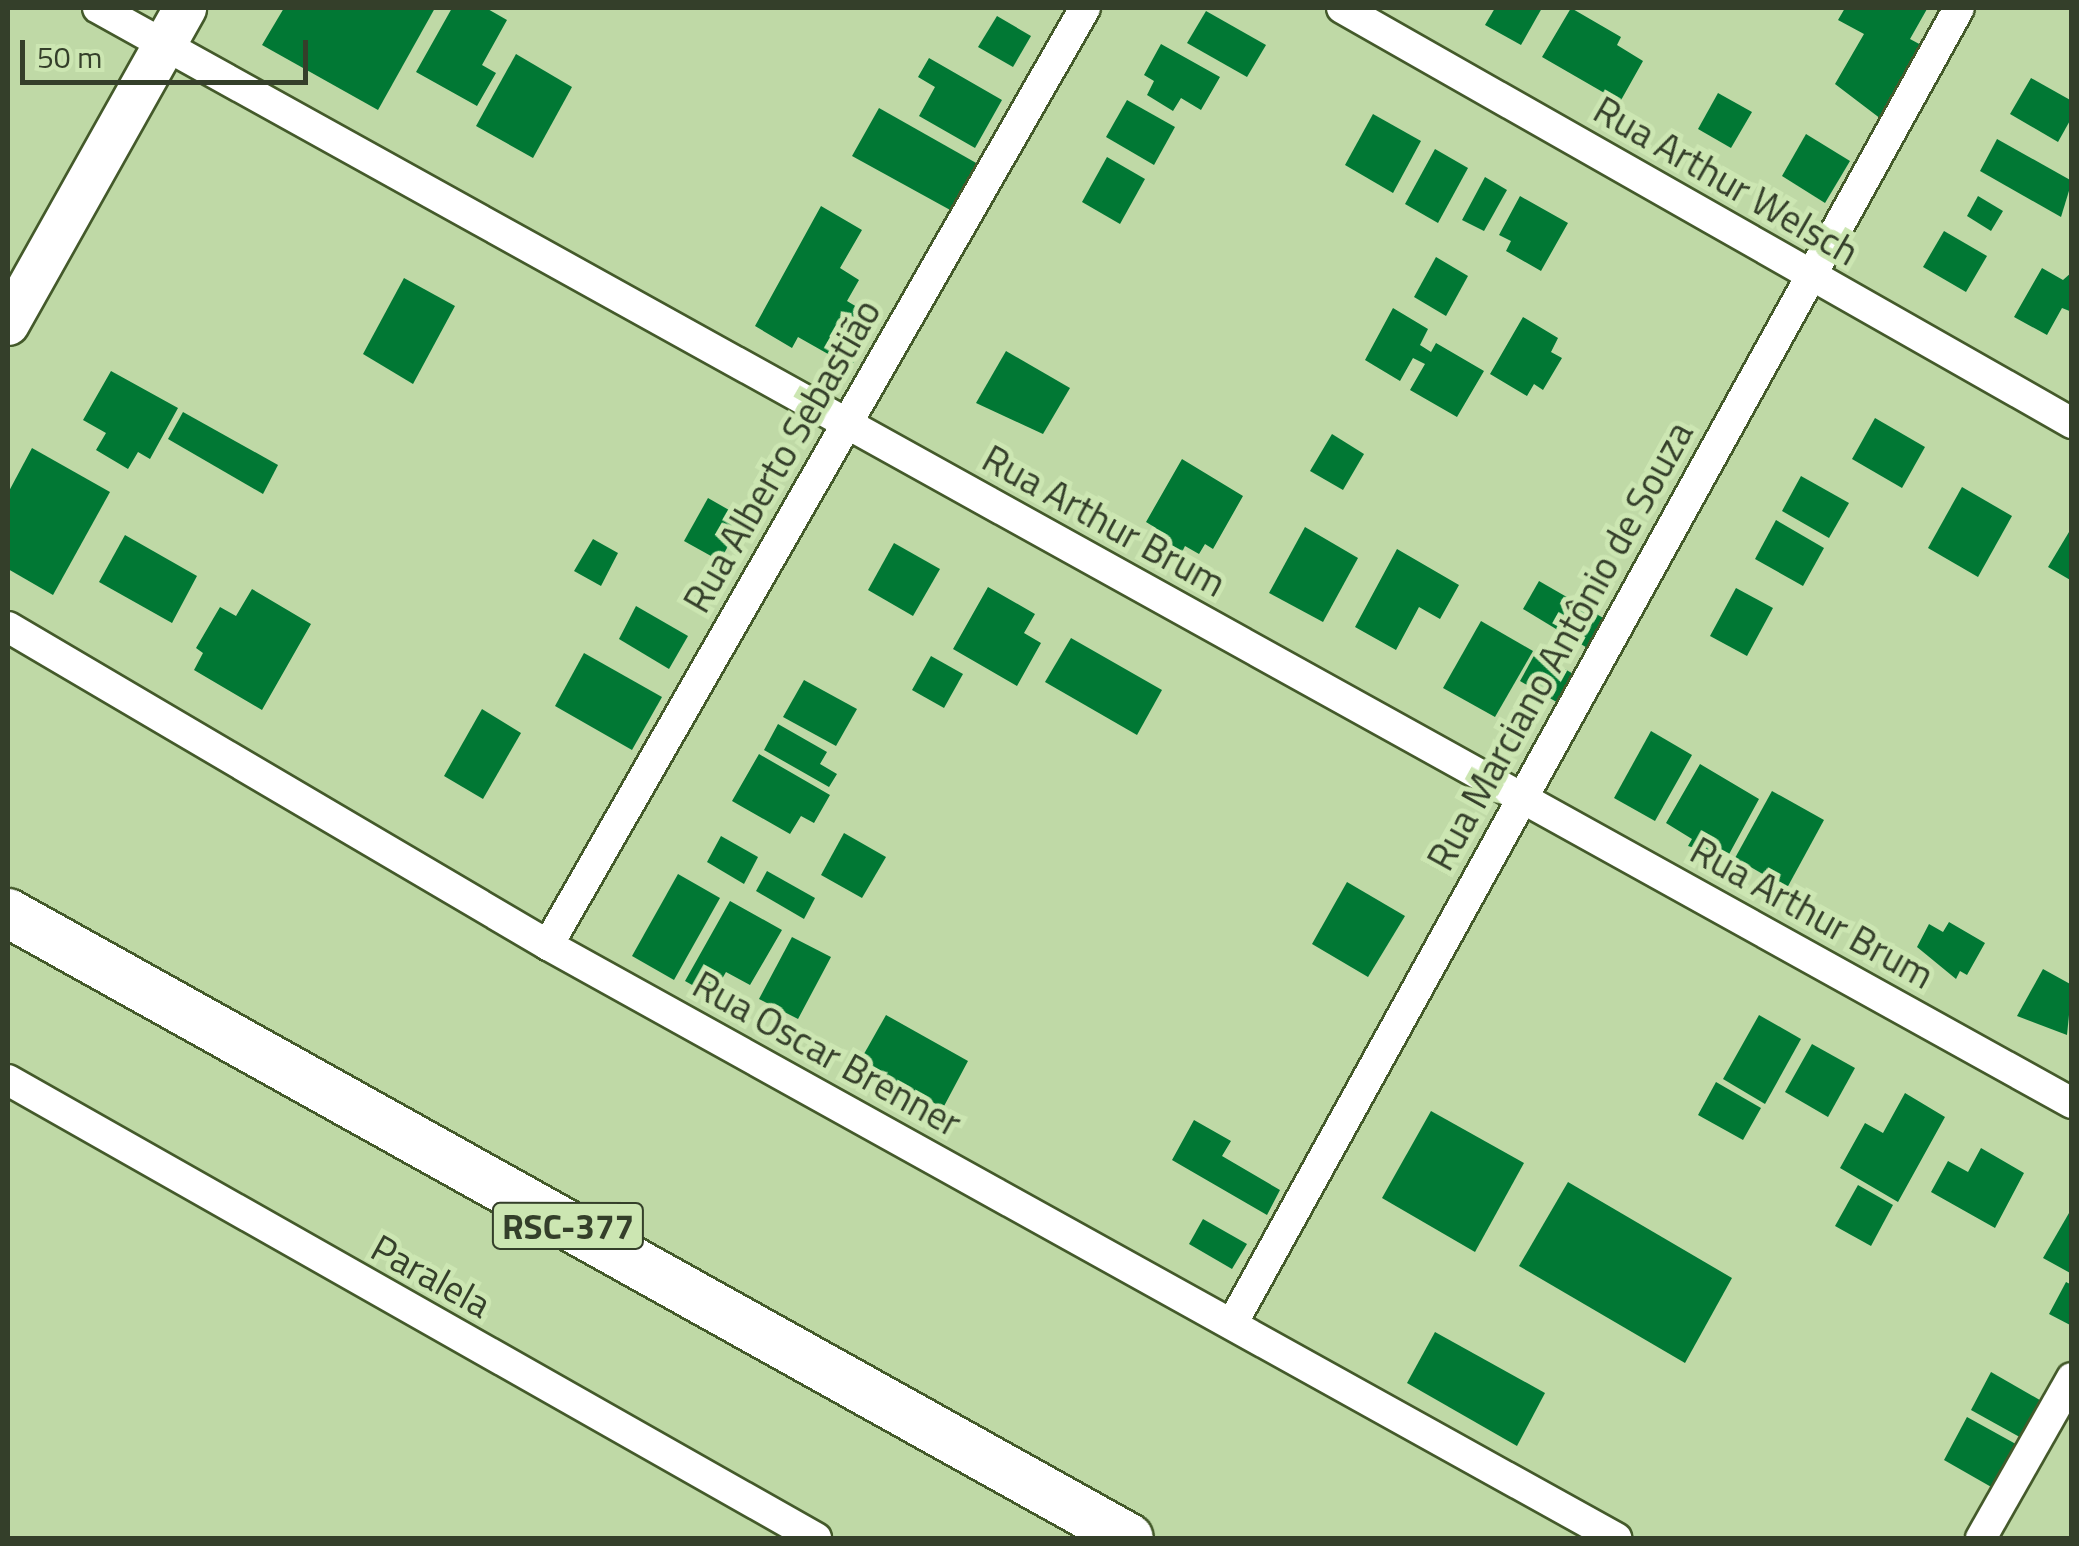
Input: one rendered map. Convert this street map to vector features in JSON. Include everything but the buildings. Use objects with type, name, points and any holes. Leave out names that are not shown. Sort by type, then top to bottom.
[{"type":"main road","name":"RSC-377","points":[[8,913],[1128,1538]]},
{"type":"street","name":"Rua Arthur Brum","points":[[98,8],[2072,1103]]},
{"type":"street","points":[[8,324],[185,8]]},
{"type":"street","name":"Rua Alberto Sebastião","points":[[548,945],[1085,8]]},
{"type":"street","name":"Rua Arthur Welsch","points":[[1342,8],[2072,424]]},
{"type":"street","name":"Rua Marciano Antônio de Souza","points":[[1232,1324],[1959,8]]},
{"type":"street","name":"Rua Oscar Brenner","points":[[8,627],[548,945],[1616,1538]]},
{"type":"street","name":"Paralela","points":[[8,1080],[816,1538]]},
{"type":"street","points":[[1981,1538],[2072,1378]]}]
